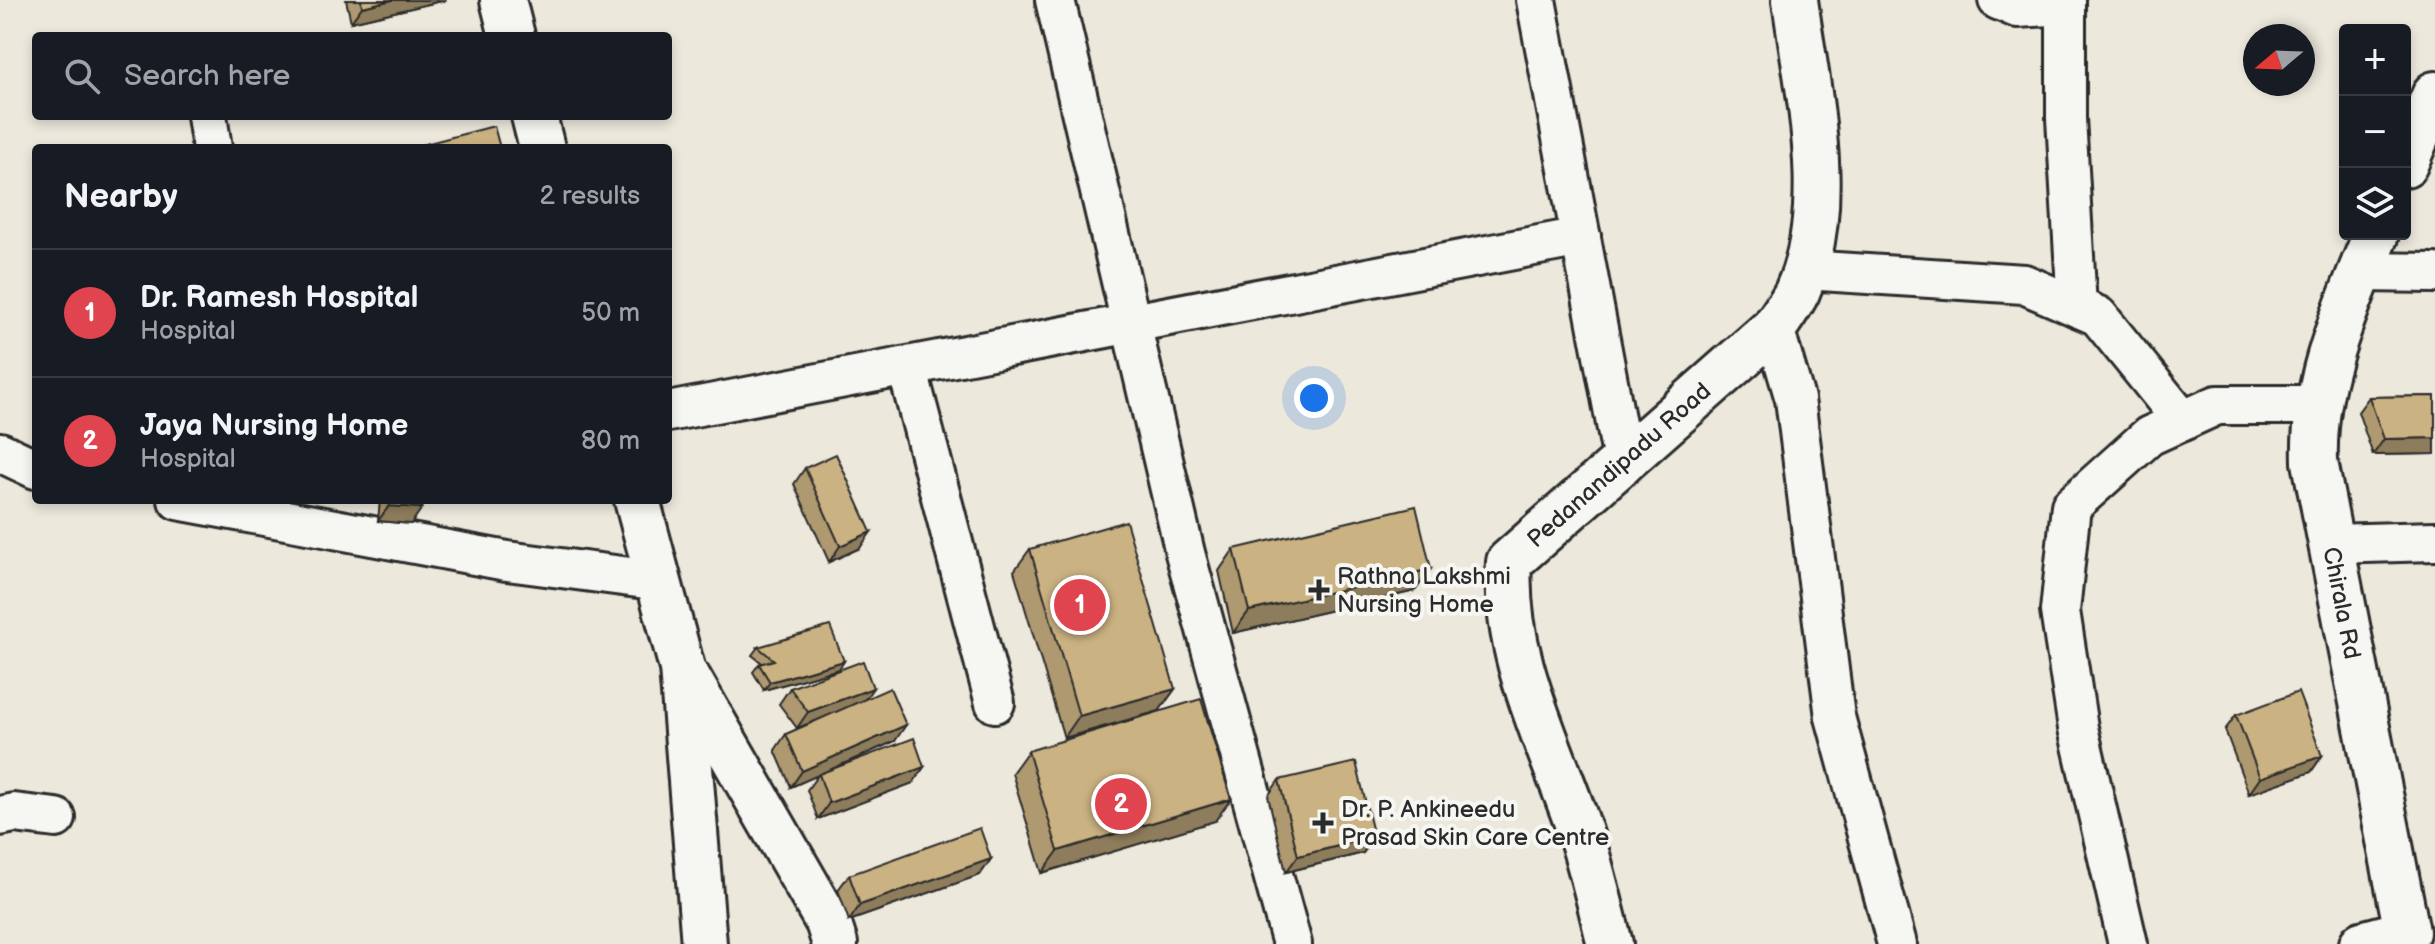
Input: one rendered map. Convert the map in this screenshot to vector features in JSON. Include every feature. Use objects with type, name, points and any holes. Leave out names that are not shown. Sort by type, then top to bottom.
[{"type":"main road","points":[[503,0],[511,32]]},
{"type":"main road","name":"Pedanandipadu Road","points":[[1610,944],[1579,829],[1514,650],[1506,601],[1509,562],[1774,328],[1796,294],[1810,252],[1817,159],[1795,0]]},
{"type":"main road","points":[[2411,150],[2435,94]]},
{"type":"main road","points":[[535,120],[541,144]]},
{"type":"main road","name":"Chirala Rd","points":[[2362,944],[2417,933],[2315,462],[2317,405],[2339,327],[2368,253]]},
{"type":"main road","points":[[638,504],[682,668],[704,944]]},
{"type":"main road","points":[[682,668],[828,922],[835,944]]},
{"type":"street","points":[[1055,0],[1185,553],[1292,944]]},
{"type":"street","points":[[1536,0],[1623,461]]},
{"type":"street","points":[[1998,0],[2017,8],[2066,2],[2066,118],[2077,307]]},
{"type":"street","points":[[208,120],[211,144]]},
{"type":"street","points":[[672,411],[1581,237]]},
{"type":"street","points":[[2368,253],[2435,273]]},
{"type":"street","points":[[1805,270],[2024,284],[2098,316],[2183,421]]},
{"type":"street","points":[[1774,328],[1795,399],[1835,717],[1897,944]]},
{"type":"street","points":[[907,367],[995,703]]},
{"type":"street","points":[[2128,944],[2078,728],[2060,611],[2071,506],[2149,436],[2217,405],[2317,405]]},
{"type":"street","points":[[0,452],[32,467]]},
{"type":"street","points":[[220,504],[263,508],[507,561],[661,581]]},
{"type":"street","points":[[2331,544],[2435,541]]},
{"type":"street","points":[[0,816],[14,813],[56,818]]},
{"type":"building","points":[[361,0],[392,0],[362,7]]},
{"type":"building","points":[[494,126],[499,144],[425,144]]},
{"type":"building","points":[[2435,396],[2435,438],[2384,439],[2369,397]]},
{"type":"building","points":[[836,454],[871,532],[840,546],[805,468]]},
{"type":"building","points":[[389,504],[422,504],[422,508]]},
{"type":"building","points":[[1416,506],[1431,569],[1249,611],[1234,549]]},
{"type":"building","points":[[1126,521],[1175,689],[1079,716],[1030,549]]},
{"type":"building","points":[[830,626],[844,661],[770,682],[759,664],[774,660],[758,647]]},
{"type":"building","points":[[863,661],[873,688],[808,712],[790,688]]},
{"type":"building","points":[[890,688],[906,725],[802,771],[786,734]]},
{"type":"building","points":[[2298,692],[2322,756],[2260,778],[2236,715]]},
{"type":"building","points":[[1201,699],[1231,799],[1058,851],[1028,751]]},
{"type":"building","points":[[914,738],[924,767],[829,803],[819,774]]},
{"type":"building","points":[[1356,762],[1374,837],[1298,856],[1279,780]]},
{"type":"building","points":[[980,828],[991,859],[860,905],[849,875]]},
{"type":"place","name":"Rathna Lakshmi Nursing Home","points":[[1319,590]]},
{"type":"place","name":"Dr. Ramesh Hospital","points":[[1080,605]]},
{"type":"place","name":"Jaya Nursing Home","points":[[1121,804]]},
{"type":"place","name":"Dr. P. Ankineedu Prasad Skin Care Centre","points":[[1323,823]]}]
